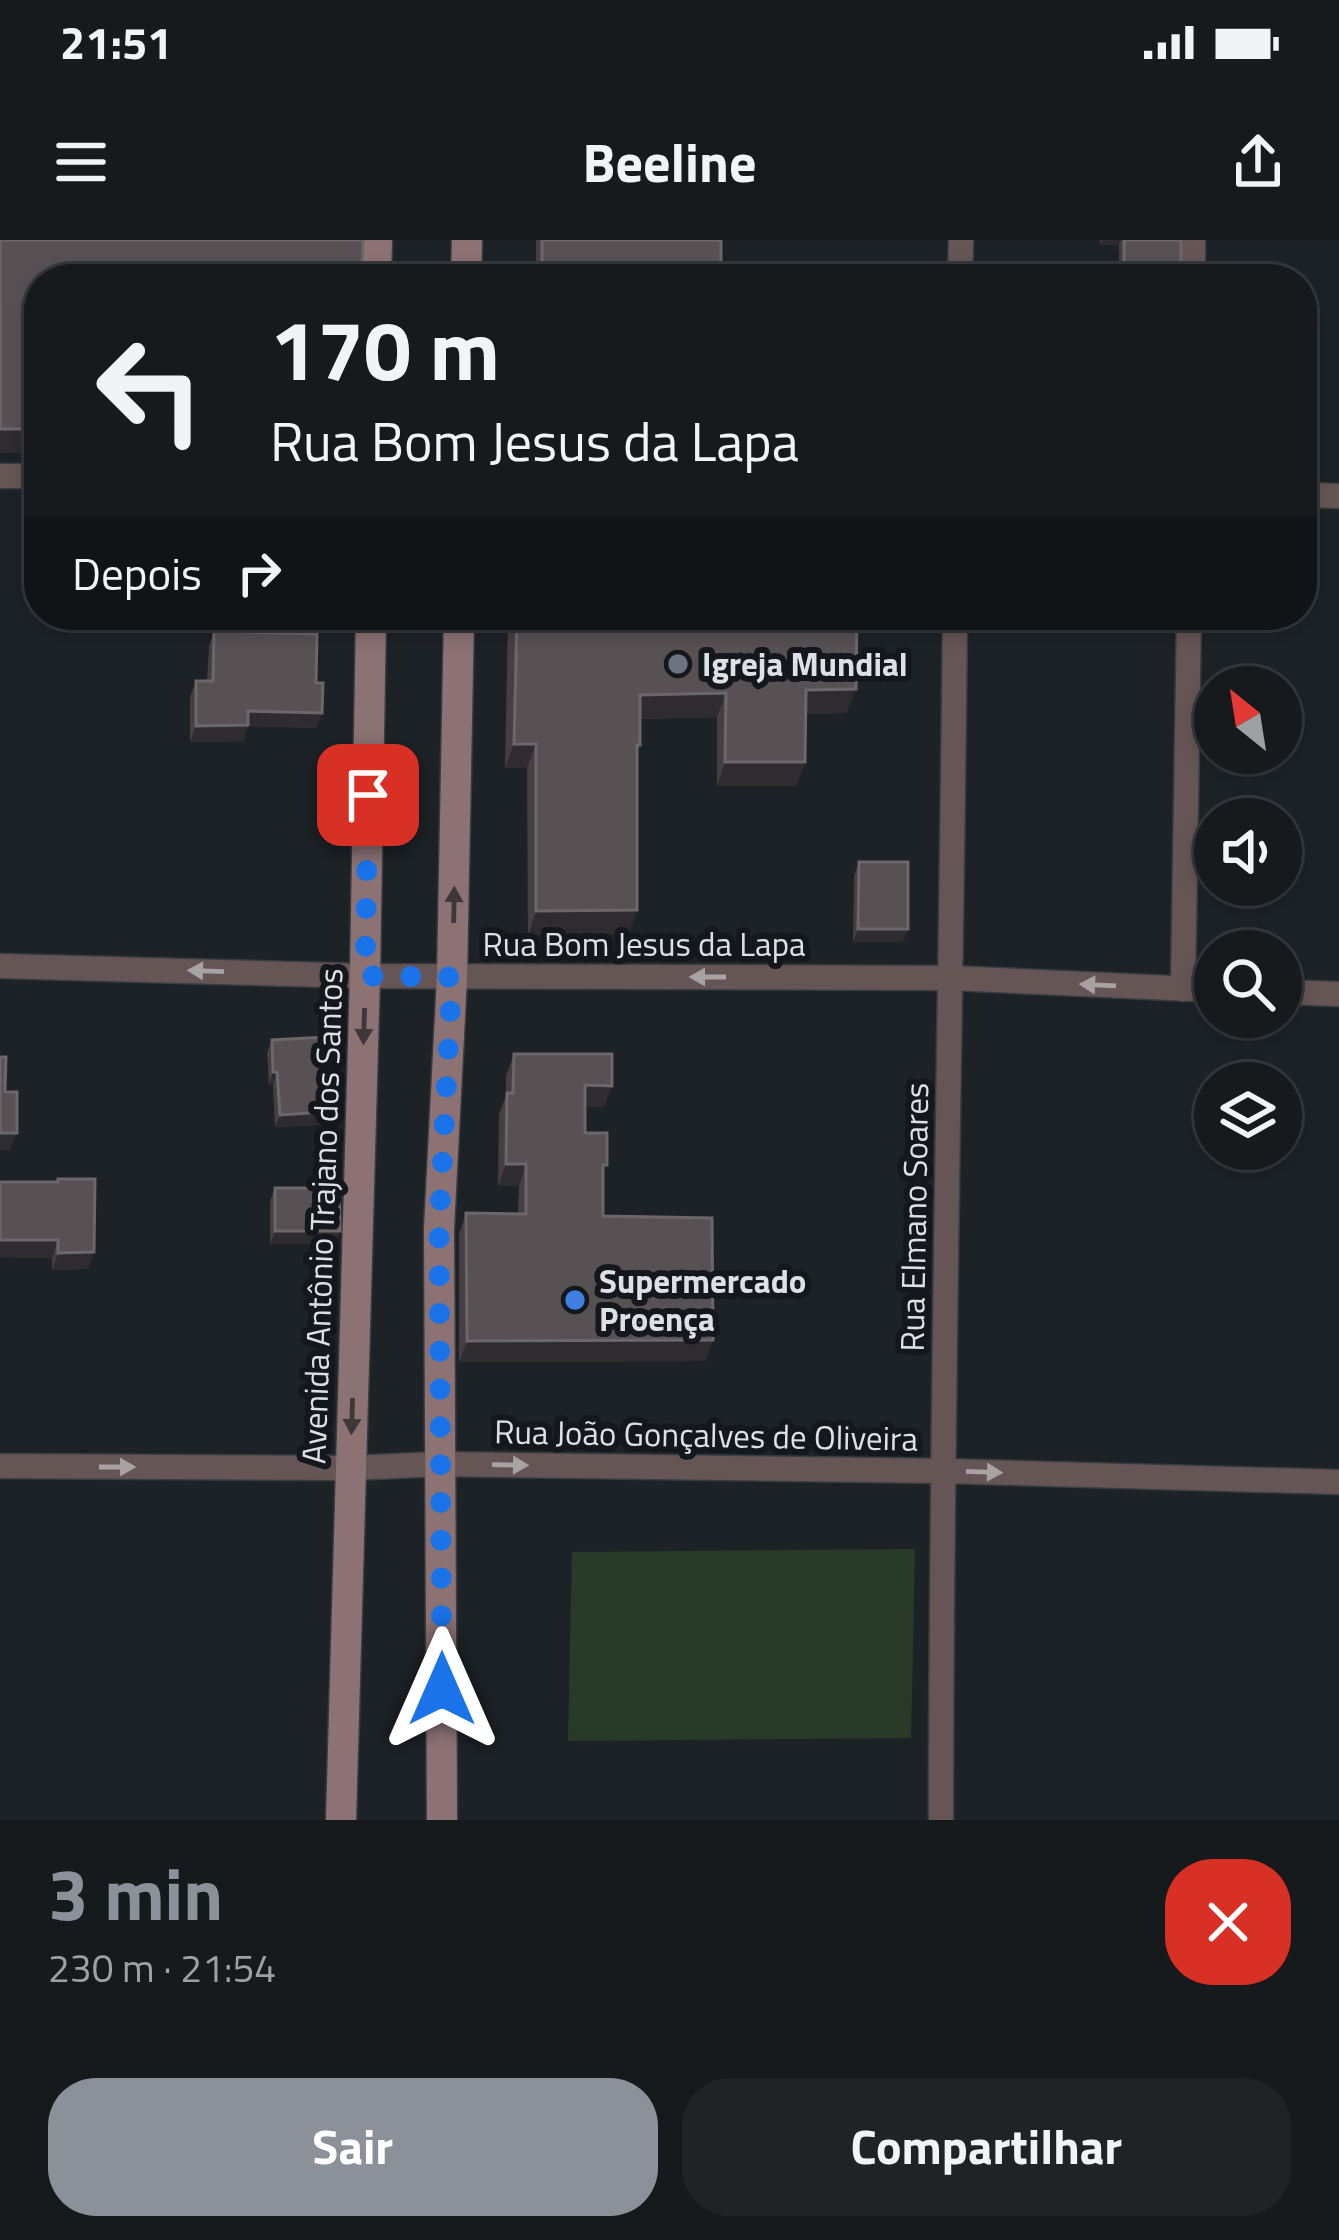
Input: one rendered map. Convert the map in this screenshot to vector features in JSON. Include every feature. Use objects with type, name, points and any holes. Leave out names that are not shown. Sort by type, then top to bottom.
[{"type":"main road","name":"Avenida Antônio Trajano dos Santos","points":[[341,1820],[371,630]]},
{"type":"main road","points":[[442,1820],[439,1229],[452,977],[459,630]]},
{"type":"street","name":"Rua Elmano Soares","points":[[941,1820],[941,1471],[955,630]]},
{"type":"street","points":[[1183,989],[1190,630]]},
{"type":"street","name":"Rua Bom Jesus da Lapa","points":[[0,966],[365,976],[952,978],[1194,989]]},
{"type":"street","points":[[1302,993],[1339,994]]},
{"type":"street","name":"Rua João Gonçalves de Oliveira","points":[[0,1466],[440,1465],[1339,1482]]},
{"type":"green space","points":[[915,1549],[911,1738],[568,1741],[572,1552]]},
{"type":"building","points":[[0,240],[363,240],[362,264],[24,264],[24,429],[0,429]]},
{"type":"building","points":[[542,240],[721,240],[721,264],[542,264]]},
{"type":"building","points":[[1124,240],[1181,240],[1181,264],[1124,264]]},
{"type":"building","points":[[517,630],[857,630],[856,689],[806,690],[805,762],[725,762],[726,693],[640,695],[637,910],[536,911],[536,744],[514,744]]},
{"type":"building","points":[[214,631],[317,634],[316,683],[323,683],[322,713],[248,711],[248,725],[196,726],[196,681],[213,681]]},
{"type":"building","points":[[859,862],[908,862],[908,929],[858,929]]},
{"type":"building","points":[[325,1037],[327,1081],[339,1080],[340,1111],[280,1115],[272,1040]]},
{"type":"building","points":[[514,1054],[612,1054],[612,1086],[585,1085],[585,1133],[607,1133],[603,1216],[712,1218],[713,1340],[467,1341],[466,1213],[526,1214],[526,1164],[506,1164],[507,1093],[513,1093]]},
{"type":"building","points":[[0,1057],[6,1057],[5,1092],[17,1092],[17,1133],[0,1133]]},
{"type":"building","points":[[95,1179],[94,1252],[58,1253],[58,1240],[0,1240],[0,1182]]},
{"type":"building","points":[[275,1188],[339,1188],[340,1231],[275,1231]]},
{"type":"place","name":"Igreja Mundial","points":[[678,664]]},
{"type":"place","name":"Supermercado Proença","points":[[575,1300]]},
{"type":"route","points":[[368,795],[365,976],[452,977],[439,1229],[442,1689]]}]
